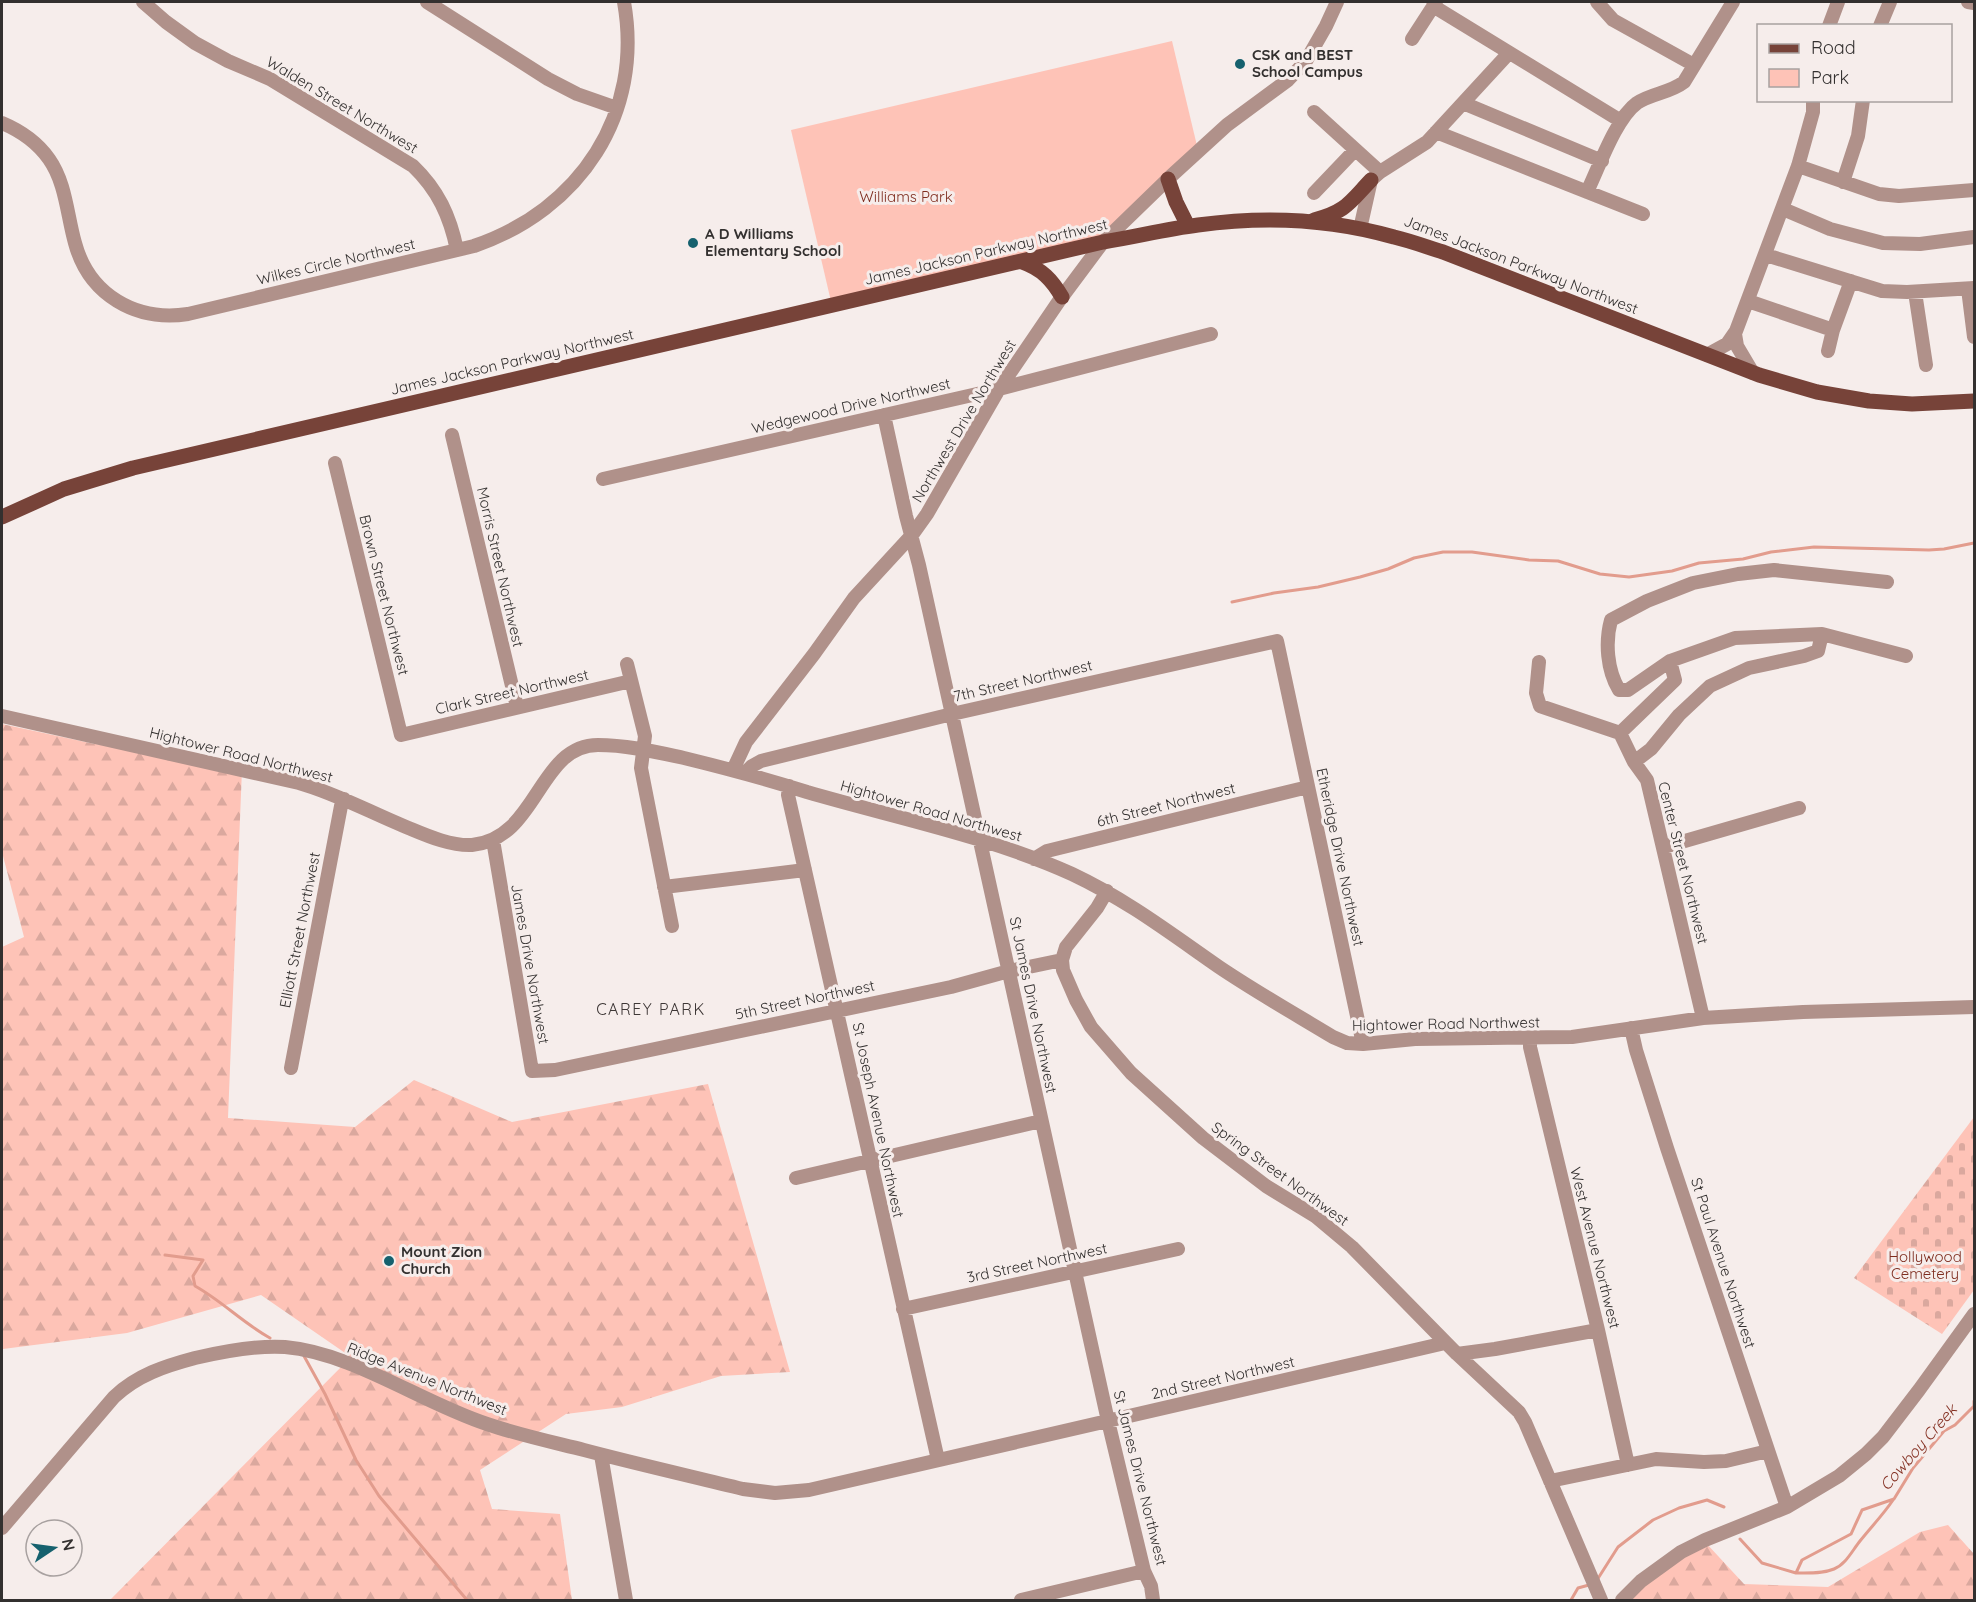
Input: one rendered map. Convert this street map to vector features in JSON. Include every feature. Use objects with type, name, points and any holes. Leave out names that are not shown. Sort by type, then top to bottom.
[{"type":"main road","points":[[1305,222],[1343,210],[1376,176]]},
{"type":"main road","points":[[1168,179],[1188,226]]},
{"type":"main road","name":"James Jackson Parkway Northwest","points":[[2,517],[64,489],[132,468],[1103,243],[1188,226],[1248,220],[1305,222],[1393,236],[1443,252],[1753,373],[1817,392],[1869,401],[1912,404],[1974,401]]},
{"type":"main road","points":[[1022,262],[1046,274],[1062,297]]},
{"type":"street","name":"Walden Street Northwest","points":[[143,2],[195,43],[228,61],[270,79],[413,166],[430,184],[443,205],[457,250]]},
{"type":"street","points":[[427,2],[548,79],[577,94],[617,108]]},
{"type":"street","name":"Wilkes Circle Northwest","points":[[2,123],[25,135],[50,160],[61,184],[80,258],[97,284],[110,296],[138,311],[154,315],[188,314],[457,250],[508,233],[538,215],[582,174],[607,134],[617,108],[627,62],[628,39],[624,2]]},
{"type":"street","name":"Northwest Drive Northwest","points":[[739,772],[746,742],[854,598],[912,535],[927,514],[999,389],[1062,297],[1103,243],[1227,125],[1288,80],[1306,61],[1337,2]]},
{"type":"street","points":[[1597,2],[1613,20],[1694,65]]},
{"type":"street","points":[[1587,192],[1621,121],[1635,105],[1645,99],[1675,89],[1684,82],[1733,2]]},
{"type":"street","points":[[1830,24],[1838,2]]},
{"type":"street","points":[[1881,24],[1890,2]]},
{"type":"street","points":[[1968,2],[1974,3]]},
{"type":"street","points":[[1412,39],[1434,4],[1621,121]]},
{"type":"street","points":[[1360,229],[1376,176],[1427,142],[1509,53]]},
{"type":"street","points":[[1707,355],[1726,344],[1735,334],[1798,166],[1813,112],[1813,102]]},
{"type":"street","points":[[1843,182],[1858,136],[1863,102]]},
{"type":"street","points":[[1463,103],[1602,161]]},
{"type":"street","points":[[1314,111],[1355,150],[1376,176]]},
{"type":"street","points":[[1436,132],[1643,214]]},
{"type":"street","points":[[1314,193],[1355,150]]},
{"type":"street","points":[[1798,166],[1879,194],[1899,196],[1974,190]]},
{"type":"street","points":[[1783,209],[1830,229],[1883,243],[1920,244],[1974,237]]},
{"type":"street","points":[[1766,255],[1882,291],[1916,292],[1971,288],[1974,337]]},
{"type":"street","points":[[1828,351],[1833,330],[1851,281]]},
{"type":"street","points":[[1916,292],[1926,365]]},
{"type":"street","points":[[1748,301],[1833,330]]},
{"type":"street","name":"Wedgewood Drive Northwest","points":[[603,479],[999,389],[1211,334]]},
{"type":"street","points":[[1735,334],[1737,346],[1753,373]]},
{"type":"street","name":"St James Drive Northwest","points":[[884,415],[1108,1421],[1144,1571],[1154,1600]]},
{"type":"street","name":"Morris Street Northwest","points":[[452,435],[517,707]]},
{"type":"street","name":"Brown Street Northwest","points":[[335,463],[401,735]]},
{"type":"street","points":[[1887,582],[1774,570],[1693,583],[1647,601],[1611,620],[1608,633],[1610,668],[1619,690],[1628,690],[1670,661],[1735,638],[1822,634],[1906,656]]},
{"type":"street","points":[[1634,762],[1647,752],[1679,715],[1710,686],[1749,668],[1818,651],[1822,634]]},
{"type":"street","name":"7th Street Northwest","points":[[739,772],[761,761],[952,714],[1277,641],[1285,677]]},
{"type":"street","points":[[1539,662],[1536,693],[1540,706],[1620,734],[1675,680],[1670,661]]},
{"type":"street","points":[[627,664],[645,736],[641,768],[672,926]]},
{"type":"street","name":"Etheridge Drive Northwest","points":[[1285,677],[1363,1044]]},
{"type":"street","name":"Clark Street Northwest","points":[[401,735],[631,681]]},
{"type":"street","name":"Hightower Road Northwest","points":[[2,716],[298,783],[344,799],[433,838],[472,845],[493,840],[510,829],[528,808],[553,770],[569,753],[595,745],[644,749],[739,772],[980,840],[1071,874],[1107,891],[1154,920],[1221,968],[1333,1037],[1347,1043],[1363,1044],[1415,1039],[1572,1037],[1703,1018],[1803,1012],[1974,1007]]},
{"type":"street","name":"Center Street Northwest","points":[[1620,734],[1634,762],[1647,780],[1703,1018]]},
{"type":"street","name":"St Joseph Avenue Northwest","points":[[789,786],[788,795],[938,1460]]},
{"type":"street","name":"6th Street Northwest","points":[[1034,859],[1047,851],[1308,788]]},
{"type":"street","name":"Elliott Street Northwest","points":[[291,1068],[340,806],[344,799]]},
{"type":"street","points":[[1664,847],[1799,808]]},
{"type":"street","name":"James Drive Northwest","points":[[493,840],[532,1071],[555,1070]]},
{"type":"street","points":[[664,887],[805,870]]},
{"type":"street","points":[[1062,960],[1066,947],[1097,908],[1107,891]]},
{"type":"street","name":"5th Street Northwest","points":[[555,1070],[951,987],[1009,971],[1062,960]]},
{"type":"street","name":"Spring Street Northwest","points":[[1062,960],[1064,970],[1091,1027],[1131,1073],[1203,1138],[1266,1186],[1315,1216],[1352,1247],[1445,1343],[1519,1412],[1526,1422],[1600,1597]]},
{"type":"street","name":"St Paul Avenue Northwest","points":[[1631,1028],[1667,1148],[1787,1507]]},
{"type":"street","name":"West Avenue Northwest","points":[[1530,1039],[1540,1093],[1598,1330],[1628,1465]]},
{"type":"street","points":[[796,1178],[1041,1121]]},
{"type":"street","name":"3rd Street Northwest","points":[[903,1309],[1178,1249]]},
{"type":"street","points":[[1622,1600],[1641,1581],[1681,1552],[1787,1507],[1839,1476],[1883,1437],[1974,1314]]},
{"type":"street","points":[[1457,1354],[1598,1330]]},
{"type":"street","name":"2nd Street Northwest","points":[[938,1460],[1445,1343]]},
{"type":"street","name":"Ridge Avenue Northwest","points":[[2,1528],[126,1385],[138,1377],[174,1363],[209,1355],[268,1347],[305,1350],[349,1364],[486,1424],[601,1455],[743,1489],[775,1493],[809,1490],[938,1460]]},
{"type":"street","points":[[1550,1481],[1656,1459],[1726,1461],[1768,1450]]},
{"type":"street","points":[[601,1455],[626,1600]]},
{"type":"street","points":[[1021,1600],[1144,1571]]},
{"type":"green space","name":"Williams Park","points":[[1172,41],[1198,150],[1104,241],[833,310],[791,130]]},
{"type":"green space","points":[[2,724],[90,743],[242,769],[228,1118],[355,1127],[414,1080],[512,1122],[708,1084],[790,1372],[721,1376],[622,1407],[566,1414],[480,1470],[492,1509],[560,1514],[572,1600],[110,1600],[351,1357],[261,1295],[127,1333],[3,1349],[2,947],[24,937],[2,852]]},
{"type":"green space","name":"Hollywood Cemetery","points":[[1974,1117],[1974,1290],[1942,1334],[1854,1278]]},
{"type":"green space","points":[[1948,1525],[1974,1554],[1974,1600],[1624,1600],[1647,1578],[1706,1543],[1744,1584],[1828,1587],[1920,1532]]},
{"type":"waterway","points":[[1232,602],[1318,587],[1388,569],[1414,558],[1443,552],[1472,552],[1529,560],[1558,561],[1600,574],[1629,577],[1672,571],[1699,563],[1743,559],[1771,552],[1814,547],[1929,550],[1974,543]]},
{"type":"waterway","points":[[165,1255],[203,1260],[193,1276],[195,1286],[270,1338]]},
{"type":"waterway","points":[[304,1356],[356,1460],[379,1496],[467,1600]]},
{"type":"waterway","name":"Cowboy Creek","points":[[1740,1539],[1762,1563],[1796,1573],[1802,1560],[1851,1534],[1862,1510],[1894,1499],[1913,1468],[1944,1431],[1955,1425],[1974,1406],[1974,1401]]},
{"type":"waterway","name":"Cowboy Creek","points":[[1597,1580],[1618,1547],[1653,1520],[1679,1508],[1707,1500],[1724,1507]]},
{"type":"waterway","points":[[1796,1573],[1829,1571],[1842,1564],[1893,1500]]},
{"type":"waterway","name":"Cowboy Creek","points":[[1571,1600],[1578,1588],[1589,1585]]},
{"type":"place","name":"CSK and BEST School Campus","points":[[1240,64]]},
{"type":"place","name":"A D Williams Elementary School","points":[[693,243]]},
{"type":"place","name":"Mount Zion Church","points":[[389,1261]]},
{"type":"district","name":"CAREY PARK","points":[[651,1009]]}]
